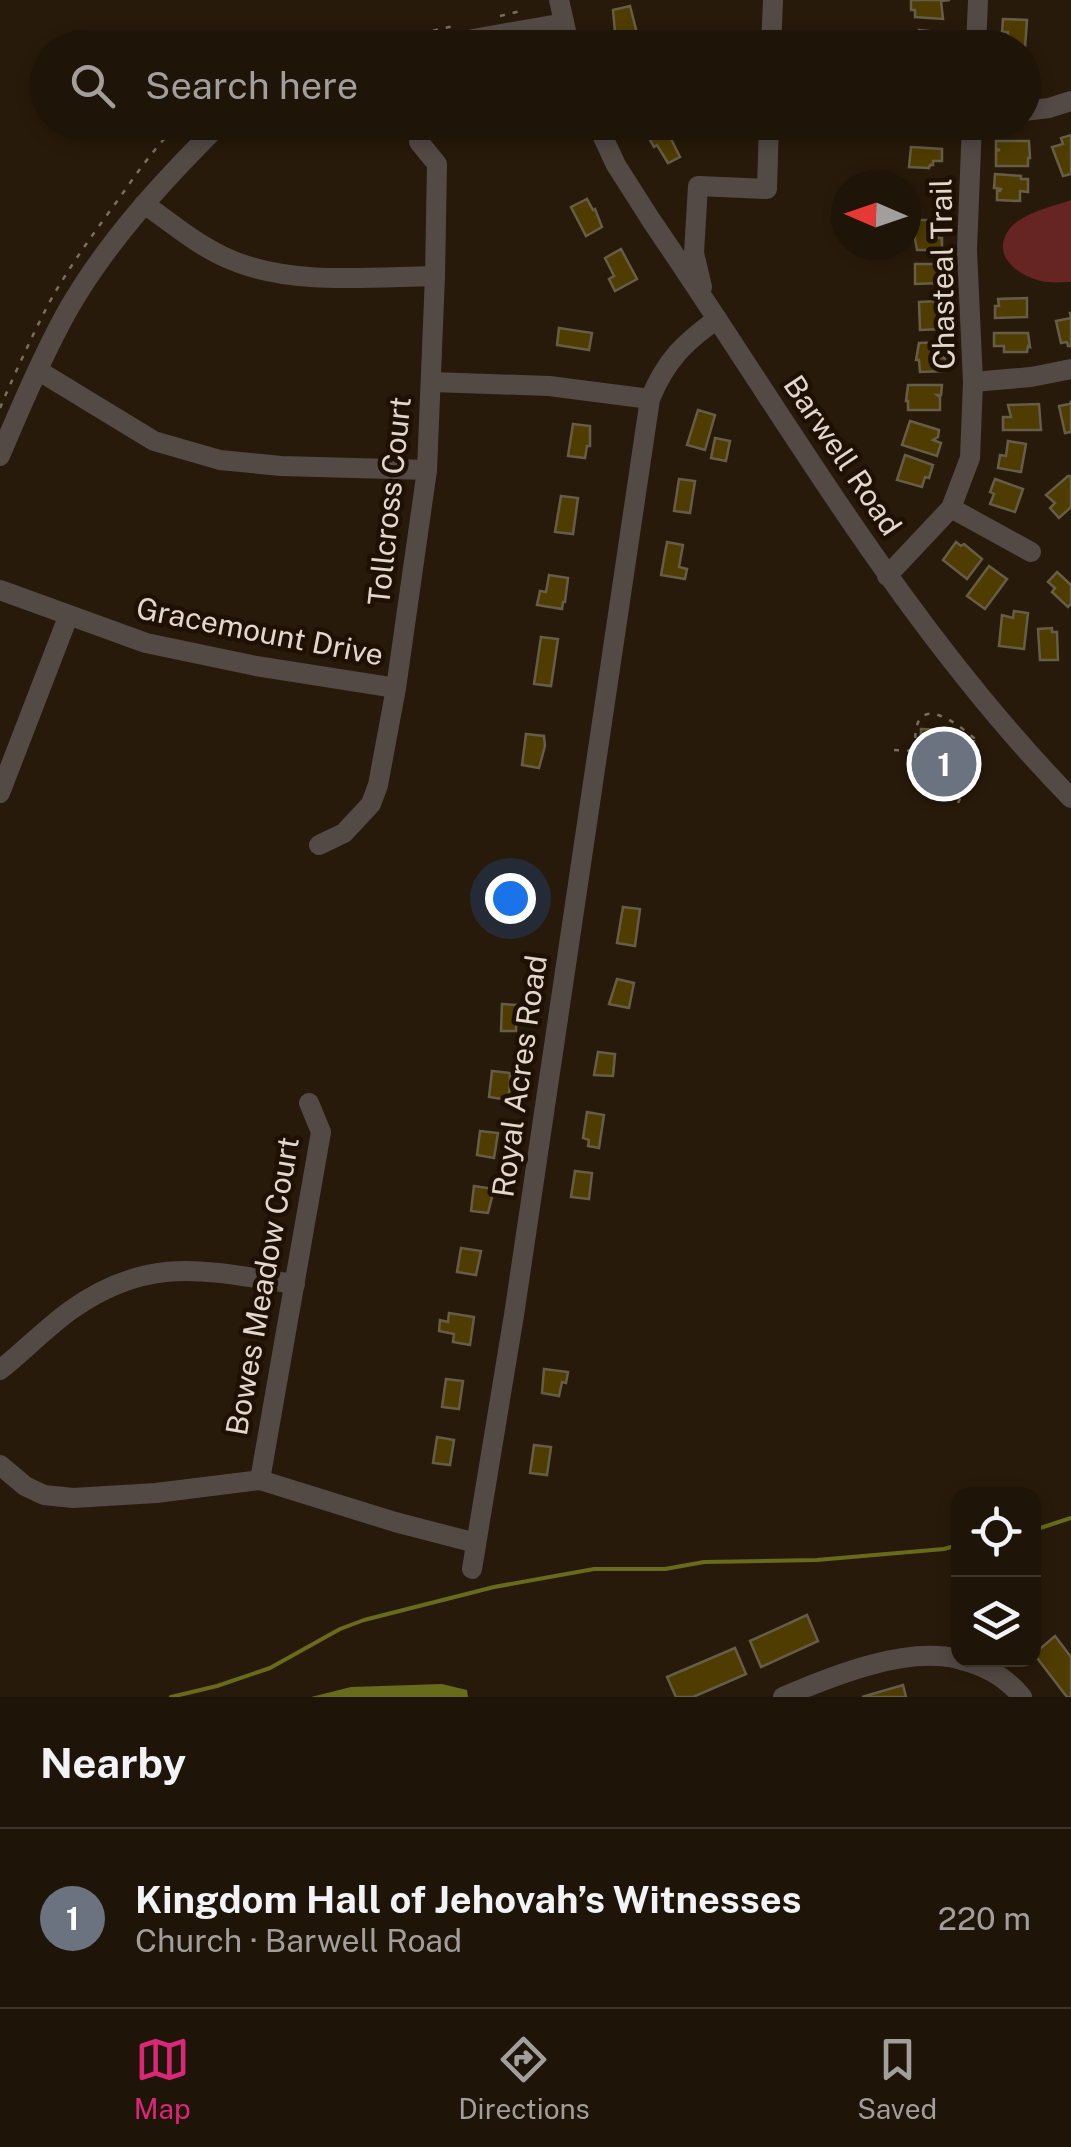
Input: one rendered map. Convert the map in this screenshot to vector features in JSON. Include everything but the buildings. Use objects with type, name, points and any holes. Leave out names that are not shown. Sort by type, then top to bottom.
[{"type":"street","points":[[560,0],[566,30]]},
{"type":"street","points":[[772,30],[773,0]]},
{"type":"street","points":[[977,30],[978,0]]},
{"type":"street","points":[[524,30],[564,22]]},
{"type":"street","points":[[1041,109],[1071,100]]},
{"type":"street","points":[[0,456],[69,309],[144,204],[204,140]]},
{"type":"street","name":"Barwell Road","points":[[604,140],[616,165],[888,576],[980,698],[1071,798]]},
{"type":"street","points":[[704,299],[694,253],[698,186],[767,189],[768,140]]},
{"type":"street","name":"Chasteal Trail","points":[[888,576],[951,508],[970,458],[973,382],[967,250],[971,140]]},
{"type":"street","name":"Tollcross Court","points":[[319,844],[344,833],[371,804],[378,785],[427,470],[437,164],[418,142]]},
{"type":"street","points":[[144,204],[205,247],[231,260],[276,273],[435,276]]},
{"type":"street","name":"Royal Acres Road","points":[[472,1569],[517,1295],[650,399],[674,354],[717,320]]},
{"type":"street","points":[[973,382],[1071,369]]},
{"type":"street","points":[[39,371],[154,441],[220,460],[281,466],[427,470]]},
{"type":"street","points":[[432,382],[550,386],[650,399]]},
{"type":"street","points":[[951,508],[1030,552]]},
{"type":"street","name":"Gracemount Drive","points":[[0,590],[146,643],[256,666],[396,688]]},
{"type":"street","points":[[0,793],[68,616]]},
{"type":"street","name":"Bowes Meadow Court","points":[[260,1480],[321,1132],[308,1103]]},
{"type":"street","points":[[0,1370],[68,1312],[97,1292],[125,1280],[160,1270],[198,1270],[294,1284]]},
{"type":"street","points":[[0,1465],[25,1486],[44,1495],[74,1498],[156,1494],[260,1480],[476,1543]]},
{"type":"street","points":[[784,1697],[888,1660],[951,1658]]},
{"type":"street","points":[[982,1667],[1005,1678],[1022,1697]]},
{"type":"path","points":[[487,18],[521,11]]},
{"type":"path","points":[[435,30],[470,22]]},
{"type":"path","points":[[894,750],[918,751],[916,726],[927,715],[942,715],[974,738]]},
{"type":"path","points":[[949,738],[974,738]]},
{"type":"path","points":[[958,804],[973,772],[974,738]]},
{"type":"shaded area","points":[[1071,200],[1071,282],[1047,282],[1019,272],[1003,250],[1008,231],[1028,215]]},
{"type":"shaded area","points":[[442,1684],[467,1690],[468,1697],[311,1697],[351,1687]]},
{"type":"waterway","points":[[1041,1528],[1071,1518]]},
{"type":"waterway","points":[[171,1697],[270,1668],[364,1620],[494,1587],[594,1569],[817,1560],[951,1547]]},
{"type":"place","name":"Kingdom Hall of Jehovah’s Witnesses","points":[[944,764]]}]
